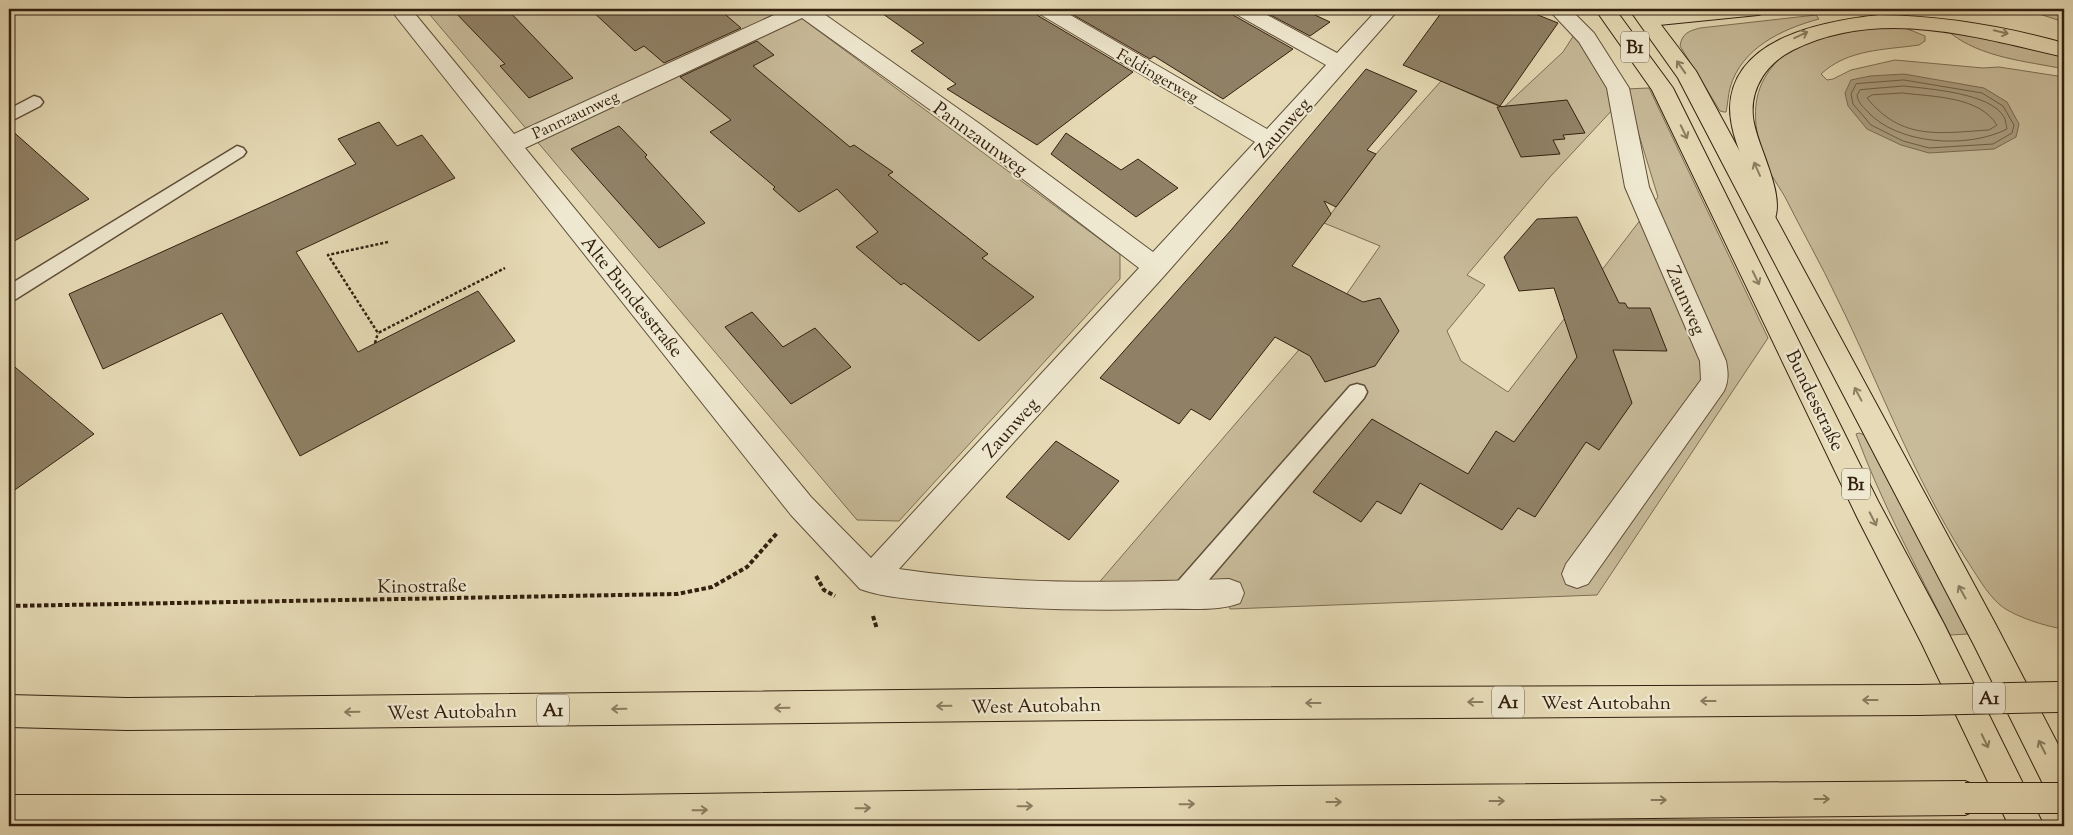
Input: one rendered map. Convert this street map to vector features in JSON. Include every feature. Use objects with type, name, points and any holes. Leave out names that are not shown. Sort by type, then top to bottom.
[{"type":"main road","name":"Bundesstraße","points":[[1605,9],[1639,53],[1662,88],[1868,510],[1933,634],[2027,826]]},
{"type":"main road","points":[[1662,88],[1658,54],[1644,35],[1644,14],[1758,9]]},
{"type":"main road","points":[[1986,11],[2064,33]]},
{"type":"main road","name":"Bundesstraße","points":[[1644,14],[1688,76],[1985,635],[2064,790]]},
{"type":"main road","points":[[1764,217],[1760,177],[1751,157],[1742,123],[1742,99],[1749,77],[1766,58],[1786,42],[1806,32],[1830,25],[1892,16],[1952,21],[2007,33],[2064,50]]},
{"type":"main road","name":"West Autobahn","points":[[9,711],[127,714],[1098,704],[1919,700],[2061,697]]},
{"type":"main road","points":[[9,812],[616,812],[1296,803],[2064,798]]},
{"type":"main road","points":[[616,812],[672,826]]},
{"type":"street","name":"Alte Bundesstraße","points":[[400,9],[801,506],[871,579]]},
{"type":"street","name":"Pannzaunweg","points":[[510,145],[804,9],[972,130],[1156,268]]},
{"type":"street","name":"Feldingerweg","points":[[1045,9],[1271,141]]},
{"type":"street","points":[[1241,9],[1338,62]]},
{"type":"street","name":"Zaunweg","points":[[871,579],[1271,141],[1338,62],[1389,9]]},
{"type":"street","name":"Zaunweg","points":[[1558,9],[1587,38],[1618,88],[1637,187],[1712,360],[1715,372],[1714,384],[1577,574]]},
{"type":"street","points":[[871,579],[919,587],[1075,595],[1229,593]]},
{"type":"lane","points":[[9,116],[34,102]]},
{"type":"lane","points":[[9,294],[237,152]]},
{"type":"lane","points":[[1182,595],[1357,392]]},
{"type":"path","points":[[378,333],[328,255],[388,242]]},
{"type":"path","points":[[375,343],[378,333],[505,268]]},
{"type":"path","name":"Kinostraße","points":[[9,606],[677,594],[712,587],[747,568],[801,506]]},
{"type":"shaded area","points":[[425,9],[789,9],[1120,254],[1120,279],[899,521],[857,520]]},
{"type":"shaded area","points":[[2024,9],[2064,9],[2064,22]]},
{"type":"shaded area","points":[[1816,15],[1819,19],[1791,28],[1753,51],[1735,74],[1730,88],[1726,112],[1720,111],[1680,46],[1682,38],[1687,33],[1700,28]]},
{"type":"shaded area","points":[[1898,25],[1925,36],[1925,41],[1919,45],[1855,55],[1832,66],[1821,74],[1827,80],[1833,79],[1851,70],[1895,60],[1983,68],[1999,67],[2064,77],[2064,629],[2030,620],[2000,605],[1985,588],[1964,556],[1912,462],[1831,285],[1785,197],[1769,171],[1762,154],[1756,126],[1757,97],[1764,79],[1775,63],[1789,51],[1823,36]]},
{"type":"shaded area","points":[[1949,32],[1974,32],[2064,54],[2064,69],[2019,61],[1989,53],[1975,48]]},
{"type":"shaded area","points":[[1574,35],[1609,85],[1615,107],[1549,178],[1467,275],[1485,285],[1447,331],[1461,361],[1508,392],[1658,197],[1625,89],[1649,88],[1768,338],[1597,595],[1230,609],[1219,585],[1096,586],[1346,295],[1380,246],[1324,223],[1376,154],[1441,81],[1503,108],[1563,52]]},
{"type":"shaded area","points":[[1856,434],[1865,435],[1968,634],[1950,635],[1877,486]]},
{"type":"water","points":[[1904,74],[1984,88],[2007,102],[2019,124],[2016,137],[1994,149],[1929,153],[1901,145],[1867,129],[1848,106],[1845,93],[1851,80],[1870,76]]},
{"type":"building","points":[[452,9],[507,9],[573,78],[529,98],[500,66],[505,64]]},
{"type":"building","points":[[590,9],[719,9],[741,28],[664,63],[644,46],[635,51]]},
{"type":"building","points":[[876,9],[1033,9],[1037,15],[1133,72],[1037,145],[947,89],[956,84],[911,51],[924,43]]},
{"type":"building","points":[[1063,9],[1229,9],[1233,15],[1293,49],[1223,99],[1154,56],[1150,59]]},
{"type":"building","points":[[1259,9],[1302,9],[1330,22],[1310,36]]},
{"type":"building","points":[[1444,9],[1523,9],[1558,23],[1500,106],[1403,65]]},
{"type":"building","points":[[757,41],[774,55],[753,66],[850,147],[854,145],[893,172],[888,175],[988,254],[982,258],[1034,297],[979,341],[904,283],[901,285],[856,247],[878,232],[837,189],[799,212],[773,189],[775,187],[710,132],[731,120],[680,77]]},
{"type":"building","points":[[1366,69],[1417,91],[1367,150],[1376,154],[1336,207],[1324,201],[1331,214],[1292,266],[1363,302],[1380,298],[1399,331],[1375,366],[1325,382],[1310,356],[1275,337],[1210,420],[1191,409],[1179,424],[1100,378],[1232,229]]},
{"type":"building","points":[[1567,100],[1585,133],[1563,135],[1565,139],[1553,140],[1560,154],[1521,157],[1497,107]]},
{"type":"building","points":[[379,122],[397,146],[422,135],[455,178],[296,252],[358,352],[478,291],[515,341],[300,456],[222,313],[103,369],[69,294],[356,164],[338,139]]},
{"type":"building","points":[[619,126],[647,155],[645,157],[705,223],[659,248],[571,149]]},
{"type":"building","points":[[9,128],[89,199],[9,244]]},
{"type":"building","points":[[1066,133],[1121,170],[1138,159],[1178,188],[1136,217],[1051,154]]},
{"type":"building","points":[[1577,217],[1619,303],[1625,303],[1628,308],[1650,308],[1667,351],[1613,350],[1632,403],[1599,450],[1586,442],[1535,517],[1518,508],[1502,530],[1420,483],[1401,514],[1377,501],[1361,522],[1313,492],[1372,419],[1468,474],[1496,431],[1514,442],[1577,357],[1554,288],[1519,291],[1504,257],[1537,219]]},
{"type":"building","points":[[752,312],[783,347],[815,328],[851,367],[791,404],[725,327]]},
{"type":"building","points":[[9,362],[94,434],[9,494]]},
{"type":"building","points":[[1056,441],[1119,481],[1069,540],[1006,497]]}]
